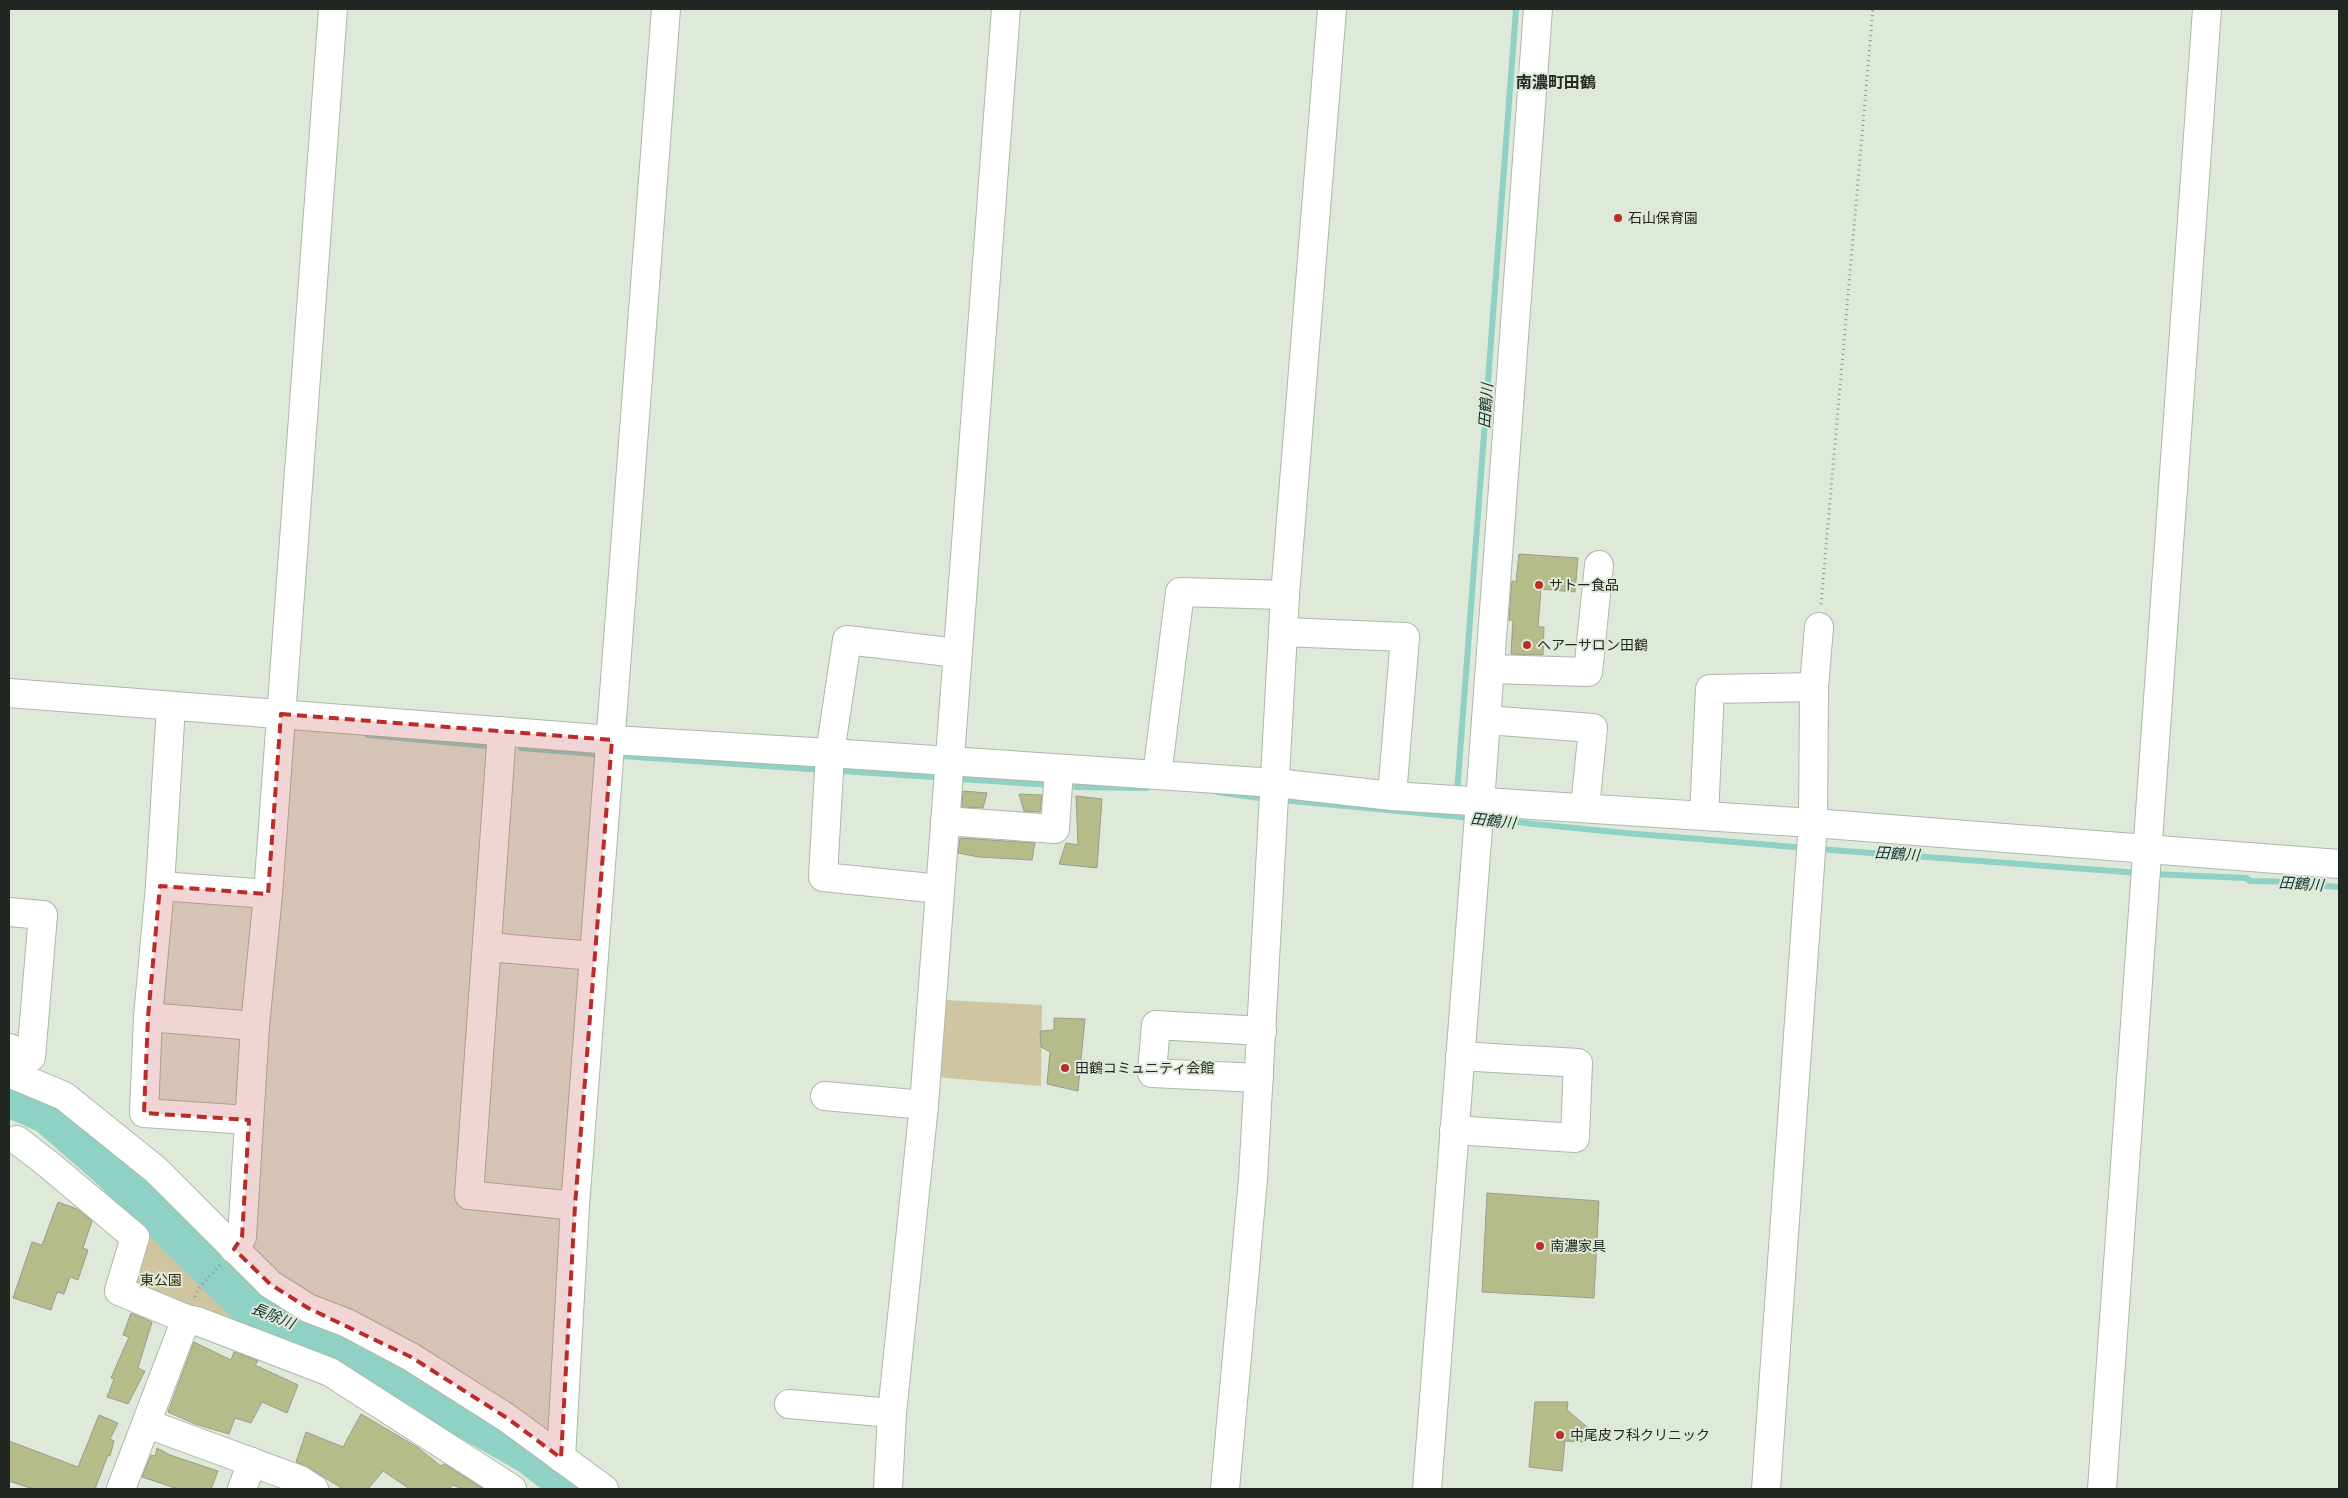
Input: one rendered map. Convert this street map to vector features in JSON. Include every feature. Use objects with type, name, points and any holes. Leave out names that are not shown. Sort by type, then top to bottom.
[{"type":"street","points":[[228,1256],[242,1237],[255,1026],[268,894],[282,714],[333,9]]},
{"type":"street","points":[[561,1458],[575,1206],[612,740],[666,9]]},
{"type":"street","points":[[888,1489],[892,1413],[924,1104],[1006,9]]},
{"type":"street","points":[[1225,1489],[1253,1179],[1285,595],[1332,9]]},
{"type":"street","points":[[1427,1489],[1538,9]]},
{"type":"street","points":[[2102,1489],[2207,9]]},
{"type":"street","points":[[1490,669],[1588,672],[1599,565]]},
{"type":"street","points":[[1158,775],[1180,592],[1285,595]]},
{"type":"street","points":[[1766,1489],[1812,837],[1814,687],[1819,627]]},
{"type":"street","points":[[1283,632],[1404,637],[1392,796]]},
{"type":"street","points":[[940,889],[823,877],[830,753],[847,640],[957,653]]},
{"type":"street","points":[[1704,816],[1710,688],[1814,687]]},
{"type":"street","points":[[9,692],[612,740],[1276,783],[1392,796],[1440,799],[1478,810],[1586,808],[1704,816],[1812,837],[2145,864],[2339,864]]},
{"type":"street","points":[[171,706],[160,886],[148,1017],[144,1113],[249,1120]]},
{"type":"street","points":[[1486,720],[1593,728],[1586,808]]},
{"type":"street","points":[[502,731],[469,1196],[575,1206]]},
{"type":"street","points":[[945,821],[1055,829],[1059,769]]},
{"type":"street","points":[[160,886],[268,894]]},
{"type":"street","points":[[9,912],[43,915],[31,1058],[9,1048]]},
{"type":"street","points":[[488,947],[594,956]]},
{"type":"street","points":[[148,1017],[255,1026]]},
{"type":"street","points":[[1259,1078],[1152,1073],[1156,1025],[1262,1031]]},
{"type":"street","points":[[1454,1130],[1575,1138],[1578,1063],[1460,1056]]},
{"type":"street","points":[[9,1073],[64,1096],[156,1170],[228,1256],[308,1308],[347,1323],[412,1357],[507,1418],[604,1489]]},
{"type":"street","points":[[825,1096],[924,1104]]},
{"type":"street","points":[[17,1140],[135,1238],[119,1291],[186,1319],[197,1321],[330,1372],[504,1488]]},
{"type":"street","points":[[121,1489],[148,1424],[186,1319]]},
{"type":"street","points":[[789,1404],[892,1413]]},
{"type":"street","points":[[148,1424],[300,1480],[314,1489]]},
{"type":"street","points":[[242,1489],[252,1462]]},
{"type":"path","points":[[1819,627],[1873,9]]},
{"type":"path","points":[[202,1284],[228,1256]]},
{"type":"highlighted area","points":[[281,714],[612,740],[575,1206],[561,1458],[507,1418],[411,1357],[308,1308],[270,1284],[234,1249],[242,1237],[249,1120],[144,1113],[148,1017],[160,886],[268,894]]},
{"type":"green space","points":[[944,1000],[1042,1005],[1041,1086],[935,1077]]},
{"type":"green space","name":"東公園","points":[[150,1236],[217,1300],[258,1333],[133,1293]]},
{"type":"building","name":"サトー食品","points":[[1519,554],[1578,558],[1575,592],[1541,589],[1538,627],[1544,627],[1543,655],[1511,654],[1513,620],[1509,620],[1512,581],[1516,582]]},
{"type":"building","points":[[963,791],[987,793],[983,808],[962,807]]},
{"type":"building","points":[[1019,794],[1042,795],[1040,812],[1024,811]]},
{"type":"building","points":[[1076,796],[1102,799],[1097,868],[1059,864],[1066,843],[1078,845]]},
{"type":"building","points":[[960,838],[1035,843],[1032,860],[979,857],[958,853]]},
{"type":"building","name":"田鶴コミュニティ会館","points":[[1054,1018],[1085,1019],[1078,1091],[1047,1084],[1050,1052],[1041,1047],[1040,1031],[1054,1030]]},
{"type":"building","name":"南濃家具","points":[[1487,1193],[1599,1201],[1594,1298],[1482,1292]]},
{"type":"building","points":[[58,1202],[77,1209],[92,1221],[83,1248],[88,1250],[78,1280],[70,1277],[64,1294],[57,1292],[51,1310],[13,1298],[32,1242],[42,1245]]},
{"type":"building","points":[[131,1313],[152,1322],[138,1368],[145,1371],[128,1404],[107,1397],[114,1379],[111,1378],[129,1337],[123,1335]]},
{"type":"building","points":[[194,1342],[231,1360],[234,1352],[258,1361],[255,1365],[298,1385],[287,1413],[262,1402],[251,1423],[235,1418],[229,1434],[195,1424],[168,1412]]},
{"type":"building","name":"中尾皮フ科クリニック","points":[[1535,1402],[1568,1402],[1567,1410],[1587,1427],[1586,1442],[1565,1441],[1562,1471],[1529,1467]]},
{"type":"building","points":[[361,1414],[417,1447],[441,1466],[444,1464],[484,1489],[463,1489],[453,1485],[449,1489],[410,1489],[383,1471],[368,1489],[343,1489],[308,1467],[296,1462],[306,1432],[343,1447]]},
{"type":"building","points":[[99,1415],[118,1423],[110,1439],[114,1441],[110,1456],[108,1455],[95,1489],[33,1489],[9,1481],[9,1441],[78,1467]]},
{"type":"building","points":[[157,1448],[170,1455],[218,1471],[211,1489],[178,1489],[142,1477],[151,1455],[155,1456]]},
{"type":"waterway","name":"田鶴川","points":[[1457,793],[1516,9]]},
{"type":"waterway","points":[[368,735],[487,746]]},
{"type":"waterway","points":[[521,748],[594,754]]},
{"type":"waterway","points":[[622,756],[823,770]]},
{"type":"waterway","points":[[841,771],[934,777]]},
{"type":"waterway","points":[[960,779],[1051,785]]},
{"type":"waterway","points":[[1076,787],[1147,788]]},
{"type":"waterway","points":[[1217,792],[1266,799]]},
{"type":"waterway","points":[[1282,800],[1472,818]]},
{"type":"waterway","name":"田鶴川","points":[[1485,819],[1806,848]]},
{"type":"waterway","name":"田鶴川","points":[[1818,849],[2140,873]]},
{"type":"waterway","name":"田鶴川","points":[[2153,874],[2246,878],[2250,881],[2294,882],[2297,884],[2339,887]]},
{"type":"waterway","name":"長除川","points":[[9,1098],[47,1115],[109,1169],[246,1305],[304,1328],[527,1454],[573,1489]]},
{"type":"place","name":"石山保育園","points":[[1618,218]]},
{"type":"place","name":"サトー食品","points":[[1539,585]]},
{"type":"place","name":"ヘアーサロン田鶴","points":[[1527,645]]},
{"type":"place","name":"田鶴コミュニティ会館","points":[[1065,1068]]},
{"type":"place","name":"南濃家具","points":[[1540,1246]]},
{"type":"place","name":"中尾皮フ科クリニック","points":[[1560,1435]]},
{"type":"district","name":"南濃町田鶴","points":[[1556,82]]}]
